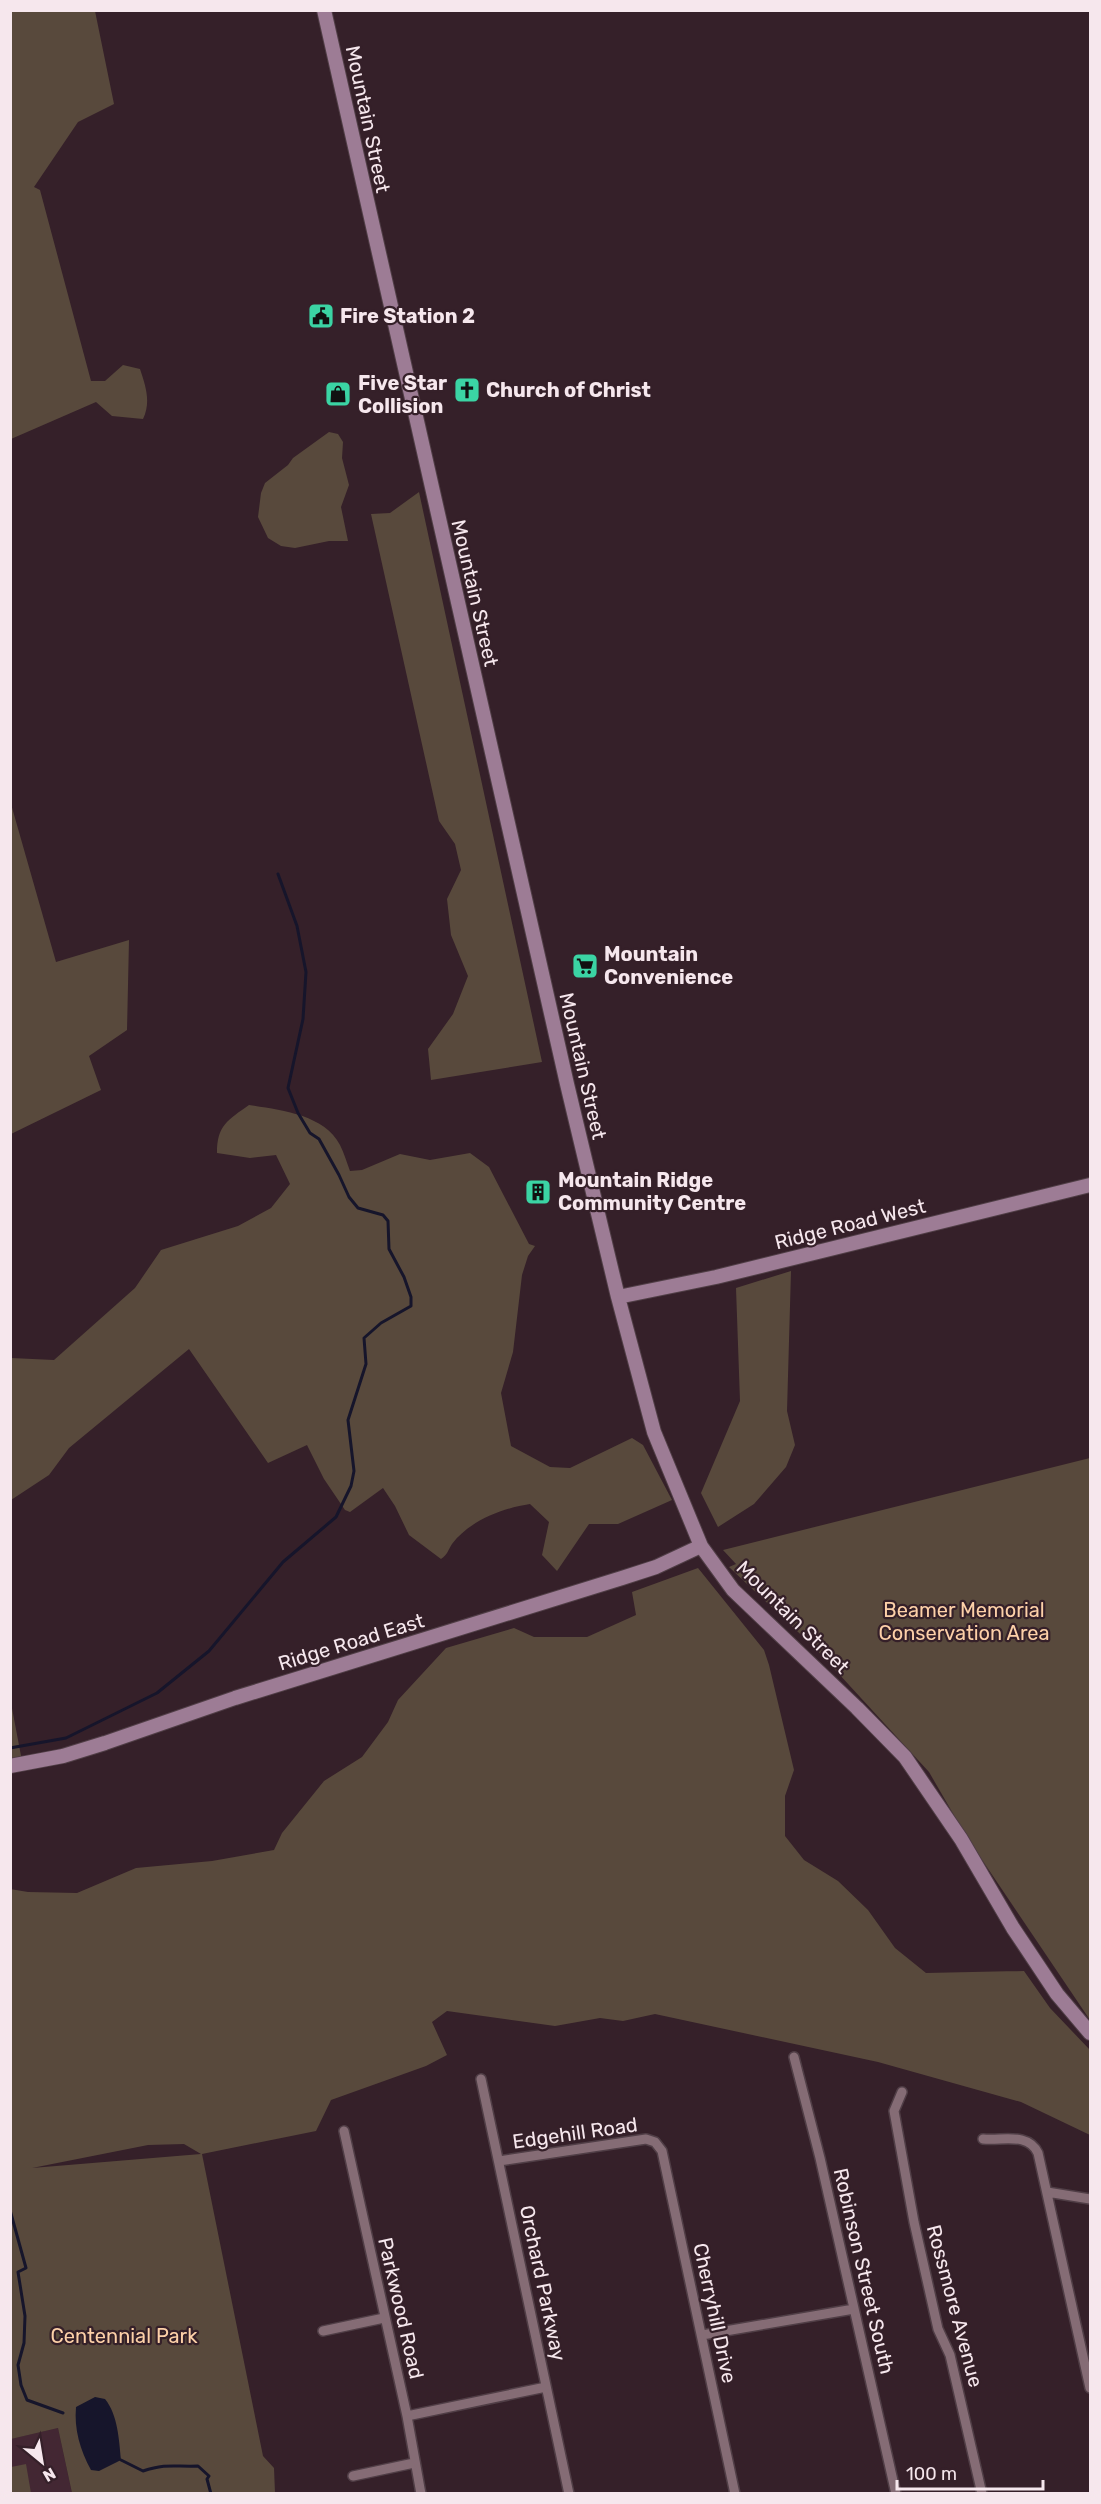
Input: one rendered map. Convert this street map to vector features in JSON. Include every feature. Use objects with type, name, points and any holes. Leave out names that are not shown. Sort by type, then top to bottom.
[{"type":"main road","name":"Mountain Street","points":[[324,10],[567,1084],[618,1297],[654,1432],[700,1546],[733,1590],[905,1757],[961,1839],[1012,1928],[1057,1994],[1090,2033]]},
{"type":"main road","name":"Ridge Road West","points":[[618,1297],[727,1274],[1090,1185]]},
{"type":"main road","name":"Ridge Road East","points":[[10,1766],[63,1756],[235,1698],[611,1582],[656,1567],[700,1546]]},
{"type":"street","name":"Robinson Street South","points":[[794,2057],[820,2158],[896,2493]]},
{"type":"street","name":"Orchard Parkway","points":[[481,2079],[569,2493]]},
{"type":"street","name":"Rossmore Avenue","points":[[903,2092],[894,2110],[914,2223],[938,2329],[950,2355],[982,2493]]},
{"type":"street","name":"Parkwood Road","points":[[344,2131],[407,2416],[421,2493]]},
{"type":"street","name":"Edgehill Road","points":[[499,2161],[646,2139],[655,2142]]},
{"type":"street","points":[[983,2139],[1025,2140],[1034,2145],[1047,2192],[1090,2388]]},
{"type":"street","name":"Cherryhill Drive","points":[[655,2142],[662,2151],[735,2493]]},
{"type":"street","points":[[1047,2192],[1090,2199]]},
{"type":"street","points":[[702,2335],[854,2309]]},
{"type":"street","points":[[323,2331],[384,2318]]},
{"type":"street","points":[[1080,2340],[1090,2342]]},
{"type":"street","points":[[407,2416],[546,2387]]},
{"type":"street","points":[[353,2475],[414,2463]]},
{"type":"shaded area","points":[[95,2397],[105,2399],[113,2412],[121,2460],[99,2471],[91,2470],[87,2462],[76,2423],[76,2407]]},
{"type":"shaded area","points":[[58,2428],[72,2493],[11,2493],[10,2439]]},
{"type":"green space","points":[[11,10],[95,11],[114,104],[78,122],[34,187],[40,190],[91,381],[105,381],[123,365],[140,369],[147,400],[143,419],[112,416],[96,402],[11,439]]},
{"type":"green space","points":[[329,432],[338,434],[343,442],[342,458],[349,485],[341,507],[348,541],[329,541],[295,548],[281,546],[268,538],[258,517],[261,493],[265,483],[288,465],[293,458]]},
{"type":"green space","points":[[419,492],[542,1062],[431,1080],[428,1049],[453,1014],[468,976],[451,935],[447,899],[461,870],[455,844],[439,821],[371,514],[390,513]]},
{"type":"green space","points":[[11,804],[56,962],[129,940],[127,1030],[89,1056],[101,1090],[11,1134]]},
{"type":"green space","points":[[249,1105],[300,1115],[323,1126],[340,1145],[350,1171],[362,1170],[400,1154],[430,1160],[470,1153],[489,1167],[529,1244],[535,1246],[528,1256],[522,1275],[513,1352],[501,1393],[511,1446],[550,1467],[570,1468],[632,1438],[643,1445],[672,1500],[618,1524],[589,1524],[557,1571],[542,1555],[549,1522],[530,1504],[498,1512],[477,1522],[459,1536],[441,1559],[409,1535],[383,1488],[350,1512],[345,1510],[324,1479],[307,1445],[268,1463],[189,1349],[69,1448],[49,1475],[11,1500],[11,1358],[54,1360],[135,1288],[161,1250],[238,1226],[271,1208],[290,1184],[276,1155],[250,1158],[217,1153],[219,1136],[225,1124]]},
{"type":"green space","points":[[791,1271],[787,1411],[795,1445],[786,1467],[754,1504],[718,1527],[701,1493],[740,1401],[736,1288]]},
{"type":"green space","name":"Beamer Memorial Conservation Area","points":[[1090,1458],[1090,2020],[966,1836],[929,1772],[815,1648],[729,1567],[736,1564],[723,1550]]},
{"type":"green space","name":"Centennial Park","points":[[698,1568],[764,1650],[769,1665],[794,1770],[785,1796],[785,1836],[804,1860],[838,1881],[868,1910],[895,1948],[926,1973],[1024,1971],[1050,2008],[1090,2050],[1090,2135],[1021,2102],[878,2062],[655,2014],[623,2021],[600,2018],[555,2026],[447,2011],[432,2022],[447,2055],[426,2066],[331,2100],[316,2131],[202,2154],[263,2456],[274,2468],[275,2493],[72,2493],[58,2428],[11,2439],[10,1889],[28,1892],[77,1893],[136,1868],[212,1861],[274,1850],[282,1833],[324,1781],[362,1757],[388,1722],[398,1700],[446,1648],[514,1628],[534,1637],[587,1637],[636,1615],[632,1592]],"holes":[[[184,2144],[201,2154],[32,2168],[148,2145]]]},
{"type":"green space","points":[[11,1703],[22,1761],[11,1762]]},
{"type":"green space","points":[[26,2464],[31,2493],[11,2493],[11,2467]]},
{"type":"waterway","points":[[10,1748],[66,1738],[157,1693],[209,1651],[283,1562],[336,1517],[351,1486],[354,1471],[348,1420],[366,1364],[364,1338],[381,1323],[411,1306],[411,1297],[404,1277],[389,1249],[388,1221],[383,1215],[358,1208],[349,1197],[319,1139],[310,1133],[298,1113],[288,1088],[303,1019],[306,972],[297,926],[278,874]]},
{"type":"waterway","points":[[10,2210],[26,2268],[18,2272],[25,2316],[24,2343],[18,2365],[21,2385],[27,2400],[63,2413]]},
{"type":"waterway","points":[[121,2460],[143,2471],[165,2466],[198,2466],[209,2476],[207,2479],[211,2494]]},
{"type":"place","name":"Fire Station 2","points":[[321,316]]},
{"type":"place","name":"Church of Christ","points":[[467,390]]},
{"type":"place","name":"Five Star Collision","points":[[338,394]]},
{"type":"place","name":"Mountain Convenience","points":[[585,966]]},
{"type":"place","name":"Mountain Ridge Community Centre","points":[[538,1192]]}]
